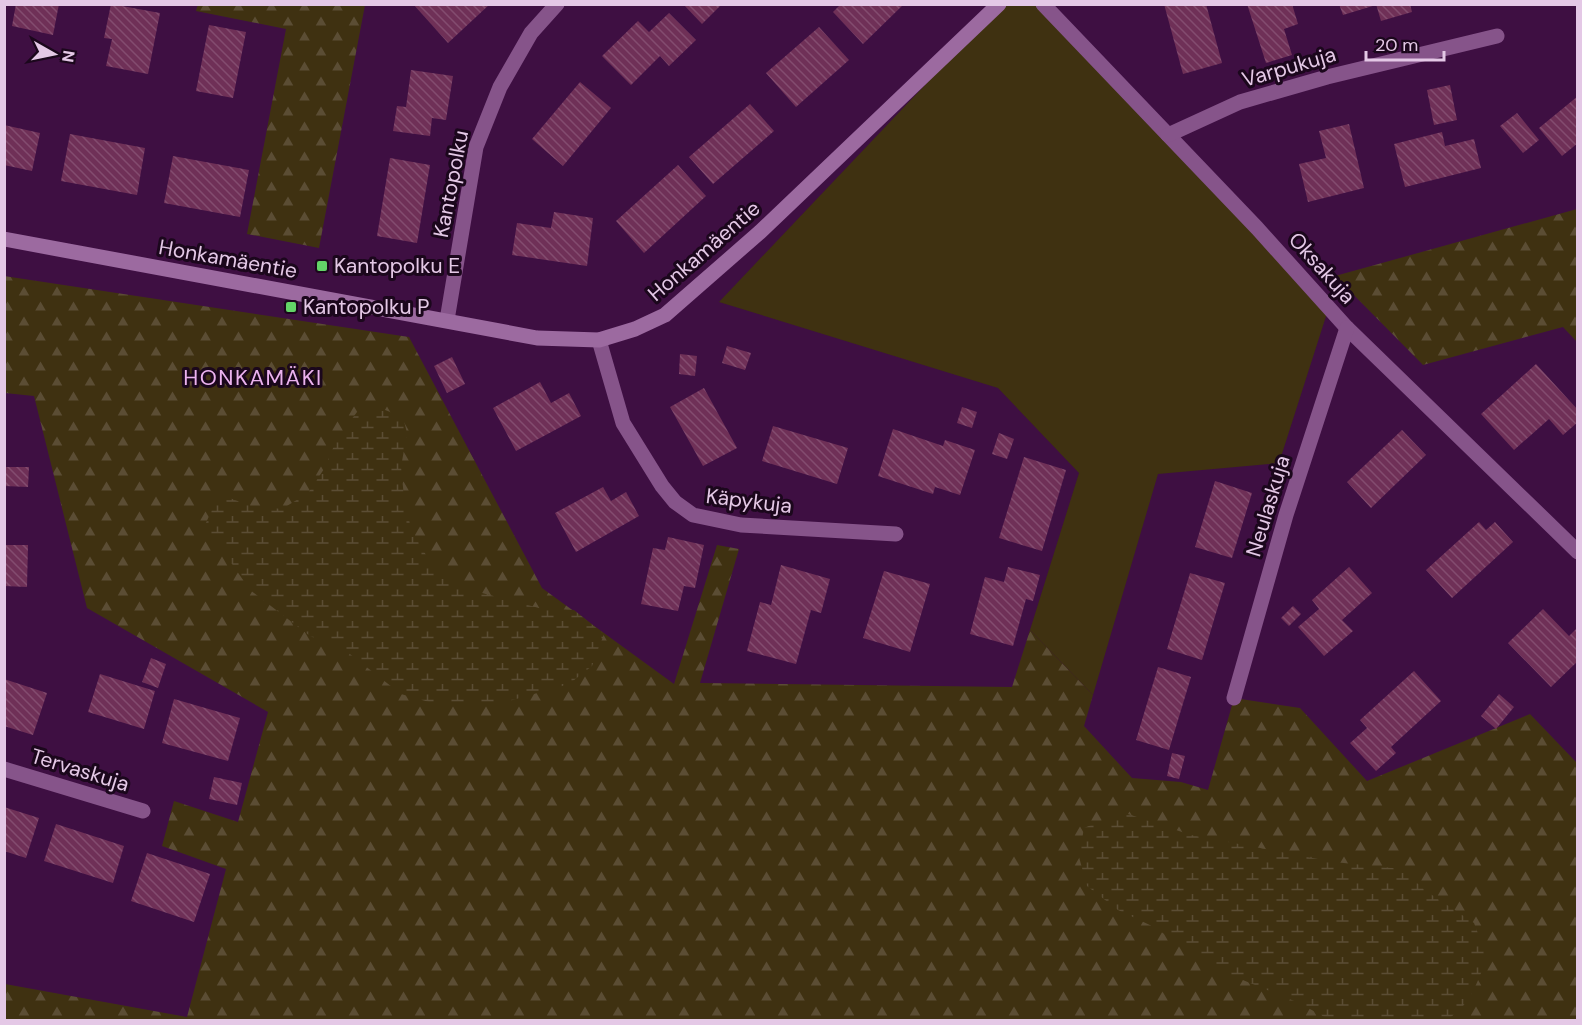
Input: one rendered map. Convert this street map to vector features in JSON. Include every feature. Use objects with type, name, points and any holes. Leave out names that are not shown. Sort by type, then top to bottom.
[{"type":"street","name":"Kantopolku","points":[[447,320],[476,147],[500,87],[531,33],[557,4]]},
{"type":"street","name":"Honkamäentie","points":[[4,239],[537,338],[599,340],[635,329],[665,315],[760,232],[999,4]]},
{"type":"street","name":"Oksakuja","points":[[1043,4],[1257,228],[1347,328],[1578,552]]},
{"type":"street","name":"Varpukuja","points":[[1168,135],[1240,102],[1327,77],[1497,36]]},
{"type":"street","name":"Neulaskuja","points":[[1234,698],[1286,515],[1347,328]]},
{"type":"street","name":"Käpykuja","points":[[599,340],[623,423],[662,486],[675,502],[693,515],[741,525],[896,534]]},
{"type":"street","name":"Tervaskuja","points":[[4,769],[143,811]]},
{"type":"green space","points":[[198,4],[365,5],[319,248],[247,234],[286,29],[196,11]]},
{"type":"green space","points":[[1043,4],[1329,307],[1279,463],[1158,474],[1093,695],[1030,630],[1079,473],[998,388],[719,302],[1001,5]]},
{"type":"green space","points":[[1577,209],[1577,342],[1563,327],[1423,365],[1335,276]]},
{"type":"green space","points":[[4,276],[409,337],[542,588],[674,684],[717,545],[739,549],[700,683],[1012,687],[1030,630],[1093,695],[1084,726],[1132,778],[1181,782],[1208,790],[1234,698],[1300,708],[1367,781],[1530,714],[1577,763],[1577,1020],[5,1020],[5,984],[187,1017],[226,869],[162,846],[174,801],[238,822],[268,712],[87,608],[34,396],[5,393]]},
{"type":"green space","points":[[380,408],[403,417],[407,433],[401,467],[404,497],[411,529],[426,555],[451,581],[482,593],[539,608],[574,610],[604,634],[592,666],[569,684],[509,701],[474,705],[436,704],[401,694],[346,651],[310,636],[250,590],[205,525],[219,494],[251,506],[282,509],[308,493],[324,469],[337,439],[357,412]]},
{"type":"green space","points":[[1122,812],[1191,835],[1334,862],[1402,869],[1426,891],[1474,923],[1487,957],[1472,993],[1461,1008],[1446,1020],[1330,1020],[1299,1003],[1216,969],[1154,927],[1118,910],[1087,886],[1079,857],[1084,828]]},
{"type":"building","points":[[16,4],[59,4],[53,35],[12,26]]},
{"type":"building","points":[[111,4],[160,13],[148,74],[106,66],[112,39],[104,38]]},
{"type":"building","points":[[413,4],[490,4],[448,43]]},
{"type":"building","points":[[683,4],[722,4],[702,24]]},
{"type":"building","points":[[841,4],[904,4],[863,44],[833,12]]},
{"type":"building","points":[[1164,4],[1206,4],[1222,63],[1183,74]]},
{"type":"building","points":[[1247,4],[1292,4],[1298,24],[1284,29],[1292,55],[1266,63]]},
{"type":"building","points":[[1339,4],[1376,4],[1376,5],[1343,15]]},
{"type":"building","points":[[1376,4],[1410,4],[1412,12],[1381,21]]},
{"type":"building","points":[[669,13],[696,40],[669,66],[660,56],[631,85],[602,56],[638,21],[649,32]]},
{"type":"building","points":[[209,25],[246,32],[233,98],[196,91]]},
{"type":"building","points":[[819,27],[849,60],[796,107],[766,73]]},
{"type":"building","points":[[411,70],[453,76],[446,120],[432,118],[430,136],[393,131],[397,106],[406,107]]},
{"type":"building","points":[[580,82],[611,108],[563,166],[532,139]]},
{"type":"building","points":[[1450,85],[1457,120],[1434,125],[1427,90]]},
{"type":"building","points":[[1578,96],[1578,143],[1562,156],[1539,128]]},
{"type":"building","points":[[750,104],[774,131],[713,184],[689,157]]},
{"type":"building","points":[[1517,113],[1539,140],[1523,153],[1500,126]]},
{"type":"building","points":[[1349,124],[1364,188],[1308,202],[1299,164],[1326,158],[1319,131]]},
{"type":"building","points":[[4,125],[40,133],[32,171],[4,165]]},
{"type":"building","points":[[1442,132],[1445,146],[1474,139],[1481,168],[1405,187],[1394,144]]},
{"type":"building","points":[[70,134],[145,148],[137,195],[61,181]]},
{"type":"building","points":[[173,156],[249,170],[240,217],[164,203]]},
{"type":"building","points":[[390,158],[430,165],[417,243],[377,236]]},
{"type":"building","points":[[678,165],[706,196],[644,253],[616,221]]},
{"type":"building","points":[[554,212],[593,218],[587,266],[512,255],[517,223],[551,228]]},
{"type":"building","points":[[727,346],[751,353],[745,370],[722,363]]},
{"type":"building","points":[[680,354],[697,356],[695,376],[679,374]]},
{"type":"building","points":[[452,357],[465,384],[447,393],[434,366]]},
{"type":"building","points":[[1536,364],[1578,410],[1578,422],[1563,435],[1549,419],[1514,450],[1481,414]]},
{"type":"building","points":[[540,382],[551,403],[569,393],[581,416],[516,451],[493,408]]},
{"type":"building","points":[[704,388],[737,448],[703,466],[670,407]]},
{"type":"building","points":[[962,407],[977,412],[972,428],[957,423]]},
{"type":"building","points":[[773,426],[848,448],[837,484],[762,461]]},
{"type":"building","points":[[893,429],[943,446],[945,440],[975,450],[960,495],[935,487],[933,494],[878,476]]},
{"type":"building","points":[[1402,430],[1426,455],[1371,508],[1347,482]]},
{"type":"building","points":[[999,433],[1014,439],[1007,459],[992,454]]},
{"type":"building","points":[[1024,457],[1066,470],[1042,551],[999,538]]},
{"type":"building","points":[[4,467],[29,467],[28,487],[4,486]]},
{"type":"building","points":[[1215,481],[1252,493],[1232,558],[1195,547]]},
{"type":"building","points":[[603,487],[611,501],[626,492],[639,516],[576,552],[555,513]]},
{"type":"building","points":[[1479,522],[1486,530],[1495,522],[1513,542],[1452,598],[1426,570]]},
{"type":"building","points":[[668,537],[704,545],[695,588],[684,586],[678,611],[641,604],[653,548],[665,550]]},
{"type":"building","points":[[4,545],[28,545],[27,587],[4,586]]},
{"type":"building","points":[[781,565],[830,579],[821,613],[811,610],[796,664],[747,651],[760,602],[771,605]]},
{"type":"building","points":[[1008,567],[1040,575],[1033,601],[1026,599],[1013,646],[970,634],[985,577],[1004,582]]},
{"type":"building","points":[[1349,567],[1372,593],[1342,620],[1353,631],[1324,656],[1298,627],[1319,609],[1312,600]]},
{"type":"building","points":[[884,571],[930,584],[910,652],[863,638]]},
{"type":"building","points":[[1190,573],[1225,583],[1202,660],[1167,649]]},
{"type":"building","points":[[1293,606],[1301,614],[1289,626],[1281,618]]},
{"type":"building","points":[[1543,609],[1569,636],[1578,627],[1578,661],[1551,687],[1508,643]]},
{"type":"building","points":[[151,658],[166,664],[158,688],[142,682]]},
{"type":"building","points":[[1158,667],[1191,677],[1169,750],[1136,740]]},
{"type":"building","points":[[1414,671],[1441,701],[1391,747],[1396,753],[1376,771],[1350,743],[1367,728],[1360,720]]},
{"type":"building","points":[[100,674],[155,691],[144,729],[88,712]]},
{"type":"building","points":[[4,679],[47,693],[33,735],[4,726]]},
{"type":"building","points":[[1499,694],[1514,707],[1496,729],[1481,716]]},
{"type":"building","points":[[174,699],[240,718],[228,761],[162,743]]},
{"type":"building","points":[[1172,753],[1185,756],[1179,779],[1167,776]]},
{"type":"building","points":[[214,777],[242,783],[237,805],[209,799]]},
{"type":"building","points":[[4,807],[39,818],[26,858],[4,851]]},
{"type":"building","points":[[56,824],[124,846],[113,883],[44,861]]},
{"type":"building","points":[[147,853],[210,874],[194,922],[131,901]]},
{"type":"place","name":"Kantopolku E","points":[[322,266]]},
{"type":"place","name":"Kantopolku P","points":[[291,307]]},
{"type":"district","name":"HONKAMÄKI","points":[[253,377]]}]
